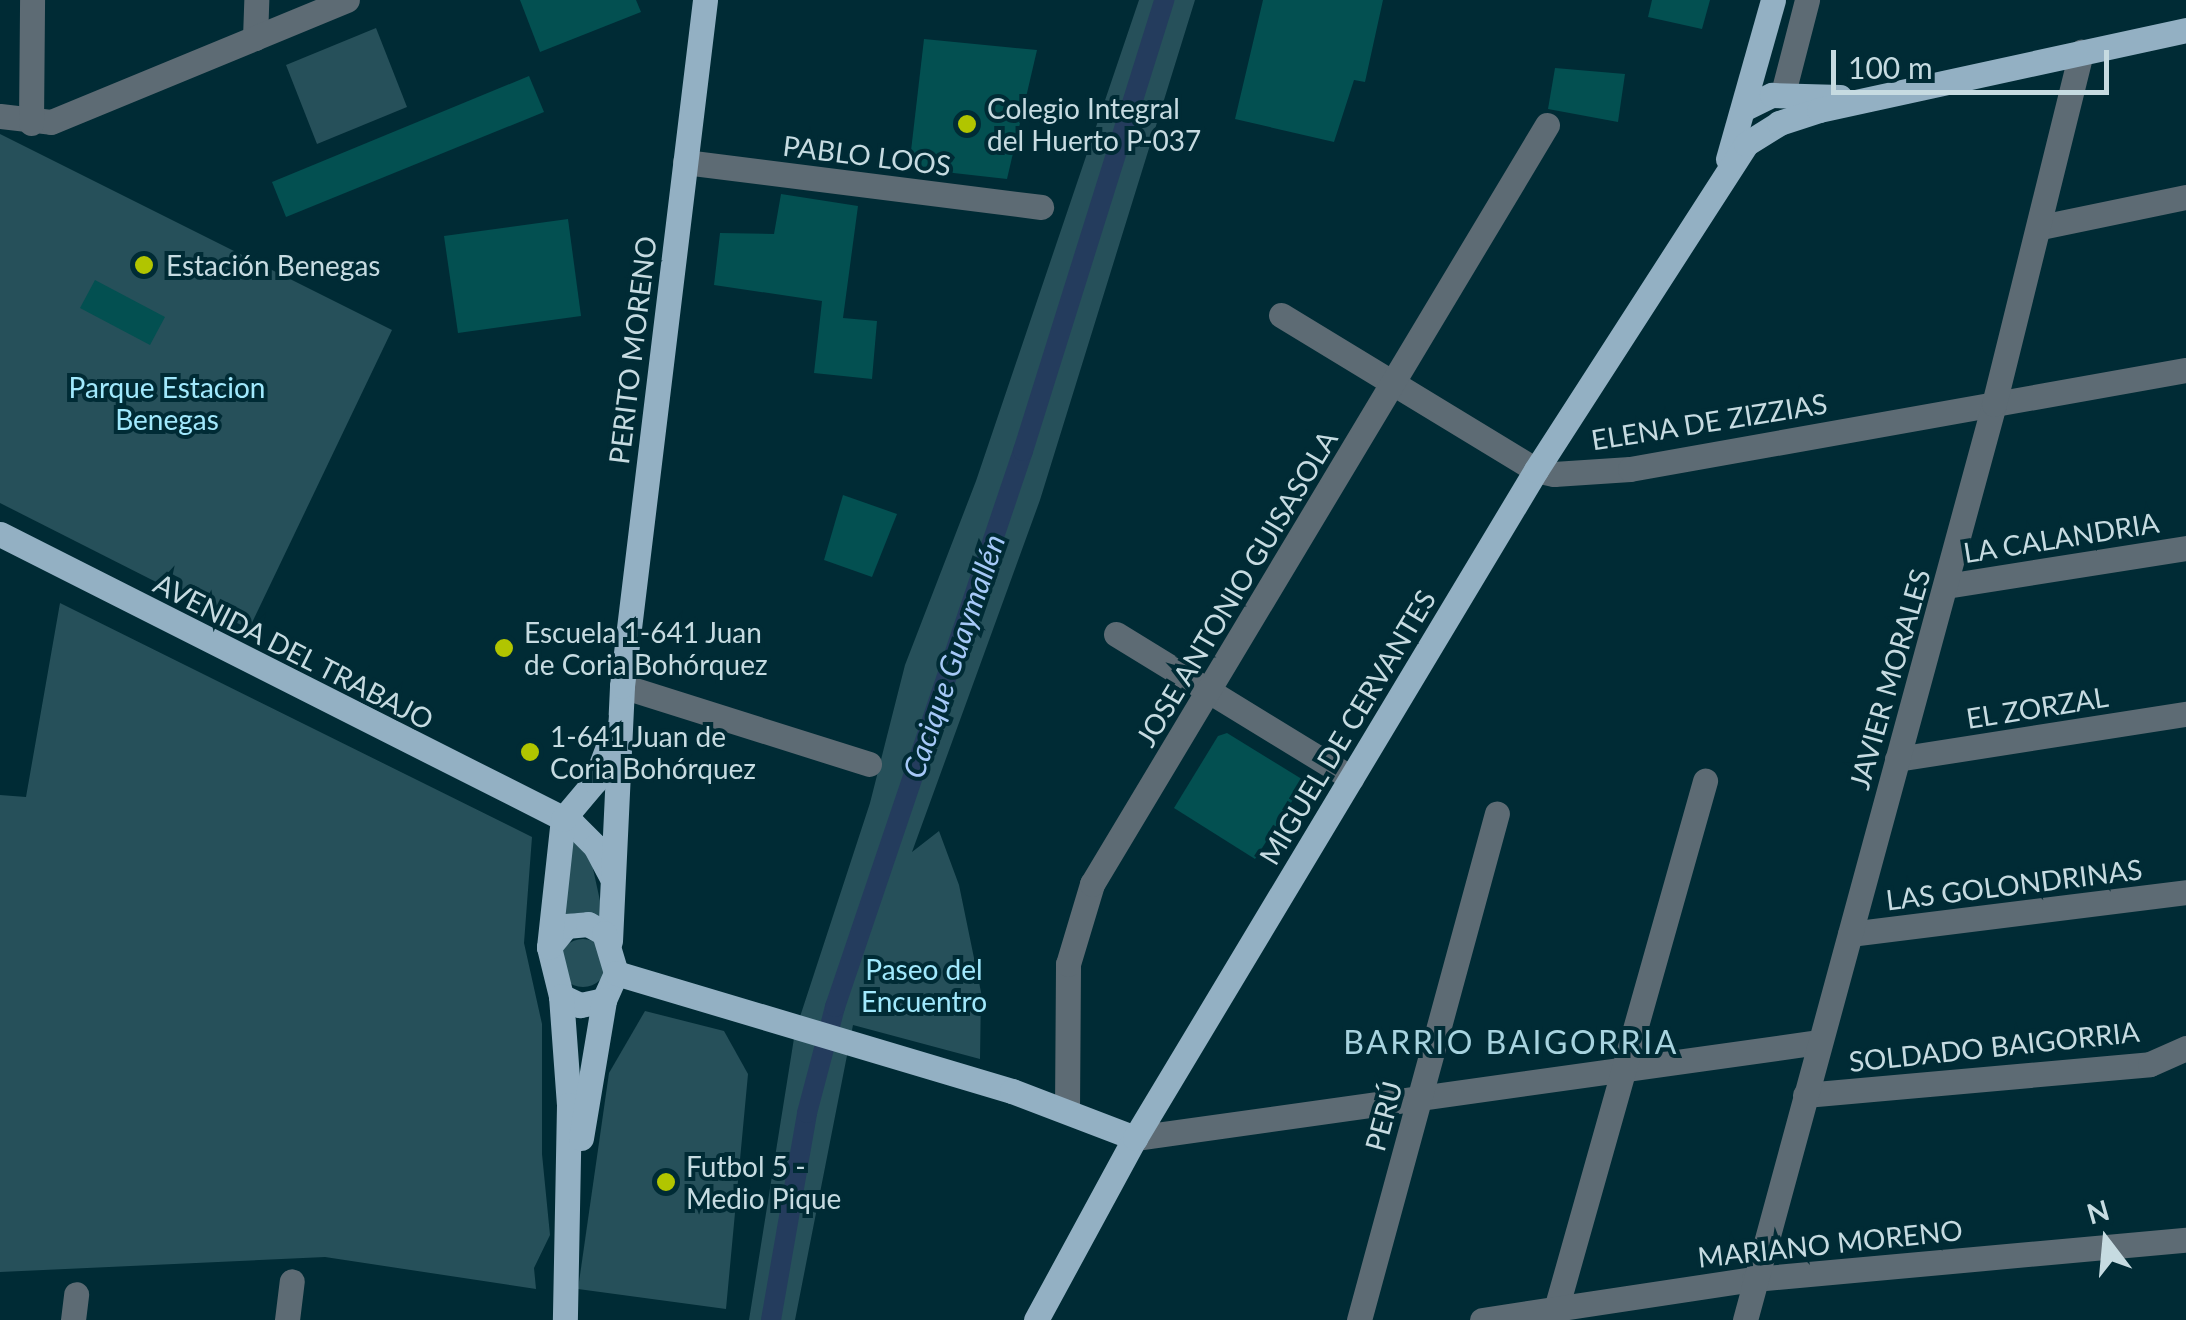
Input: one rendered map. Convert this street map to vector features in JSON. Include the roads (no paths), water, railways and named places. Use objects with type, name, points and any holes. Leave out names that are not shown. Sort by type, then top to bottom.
[{"type":"main road","name":"PERITO MORENO","points":[[610,941],[621,697],[705,0]]},
{"type":"main road","name":"MIGUEL DE CERVANTES","points":[[1723,173],[1761,86],[1773,0]]},
{"type":"main road","points":[[1870,98],[1812,95],[1761,86],[1769,114],[1795,117],[2186,30]]},
{"type":"main road","name":"MIGUEL DE CERVANTES","points":[[1036,1320],[1135,1138],[1536,470],[1723,173],[1751,140],[1795,117]]},
{"type":"main road","name":"AVENIDA DEL TRABAJO","points":[[0,534],[562,819]]},
{"type":"main road","name":"PERITO MORENO","points":[[562,819],[595,782],[621,697]]},
{"type":"main road","points":[[562,819],[595,846],[611,876]]},
{"type":"main road","points":[[562,819],[550,947],[561,996],[570,1105],[564,1320]]},
{"type":"main road","points":[[550,947],[566,926],[578,923],[597,927],[610,941],[616,973],[604,1000],[568,1212]]},
{"type":"main road","name":"SOLDADO BAIGORRIA","points":[[616,973],[1067,1110],[1135,1138]]},
{"type":"main road","points":[[561,996],[580,1005],[604,1000]]},
{"type":"street","points":[[31,124],[32,0]]},
{"type":"street","points":[[256,0],[256,38]]},
{"type":"street","points":[[0,116],[31,124],[51,122],[347,0]]},
{"type":"street","points":[[1761,86],[1807,0]]},
{"type":"street","name":"JAVIER MORALES","points":[[1745,1320],[1946,586],[2041,227],[2081,52]]},
{"type":"street","name":"JOSE ANTONIO GUISASOLA","points":[[1067,1110],[1066,981],[1082,909],[1548,125]]},
{"type":"street","name":"PABLO LOOS","points":[[685,162],[1040,207]]},
{"type":"street","points":[[2041,227],[2186,197]]},
{"type":"street","points":[[1281,315],[1536,470]]},
{"type":"street","name":"ELENA DE ZIZZIAS","points":[[1536,470],[1630,468],[2186,370]]},
{"type":"street","name":"LA CALANDRIA","points":[[1946,586],[2186,548]]},
{"type":"street","points":[[1116,634],[1351,778]]},
{"type":"street","points":[[621,697],[870,764]]},
{"type":"street","name":"EL ZORZAL","points":[[1898,759],[2186,714]]},
{"type":"street","points":[[1556,1309],[1705,780]]},
{"type":"street","name":"PERÚ","points":[[1360,1320],[1497,813]]},
{"type":"street","name":"LAS GOLONDRINAS","points":[[1850,934],[2186,892]]},
{"type":"street","name":"SOLDADO BAIGORRIA","points":[[1135,1138],[1418,1102],[1819,1042]]},
{"type":"street","name":"SOLDADO BAIGORRIA","points":[[1804,1094],[2150,1064],[2186,1048]]},
{"type":"street","name":"MARIANO MORENO","points":[[1482,1320],[1754,1279],[2186,1240]]},
{"type":"street","points":[[287,1320],[292,1281]]},
{"type":"waterway","name":"Cacique Guaymallén","points":[[771,1320],[807,1113],[835,1007],[1023,451],[1164,0]]},
{"type":"place","name":"Colegio Integral del Huerto P-037","points":[[967,124]]},
{"type":"place","name":"Estación Benegas","points":[[144,265]]},
{"type":"place","name":"Escuela 1-641 Juan de Coria Bohórquez","points":[[504,648]]},
{"type":"place","name":"1-641 Juan de Coria Bohórquez","points":[[530,752]]},
{"type":"place","name":"Futbol 5 - Medio Pique","points":[[666,1182]]},
{"type":"district","name":"BARRIO BAIGORRIA","points":[[1511,1042]]},
{"type":"park label","name":"Parque Estacion Benegas","points":[[167,403]]},
{"type":"park label","name":"Paseo del Encuentro","points":[[924,985]]}]
